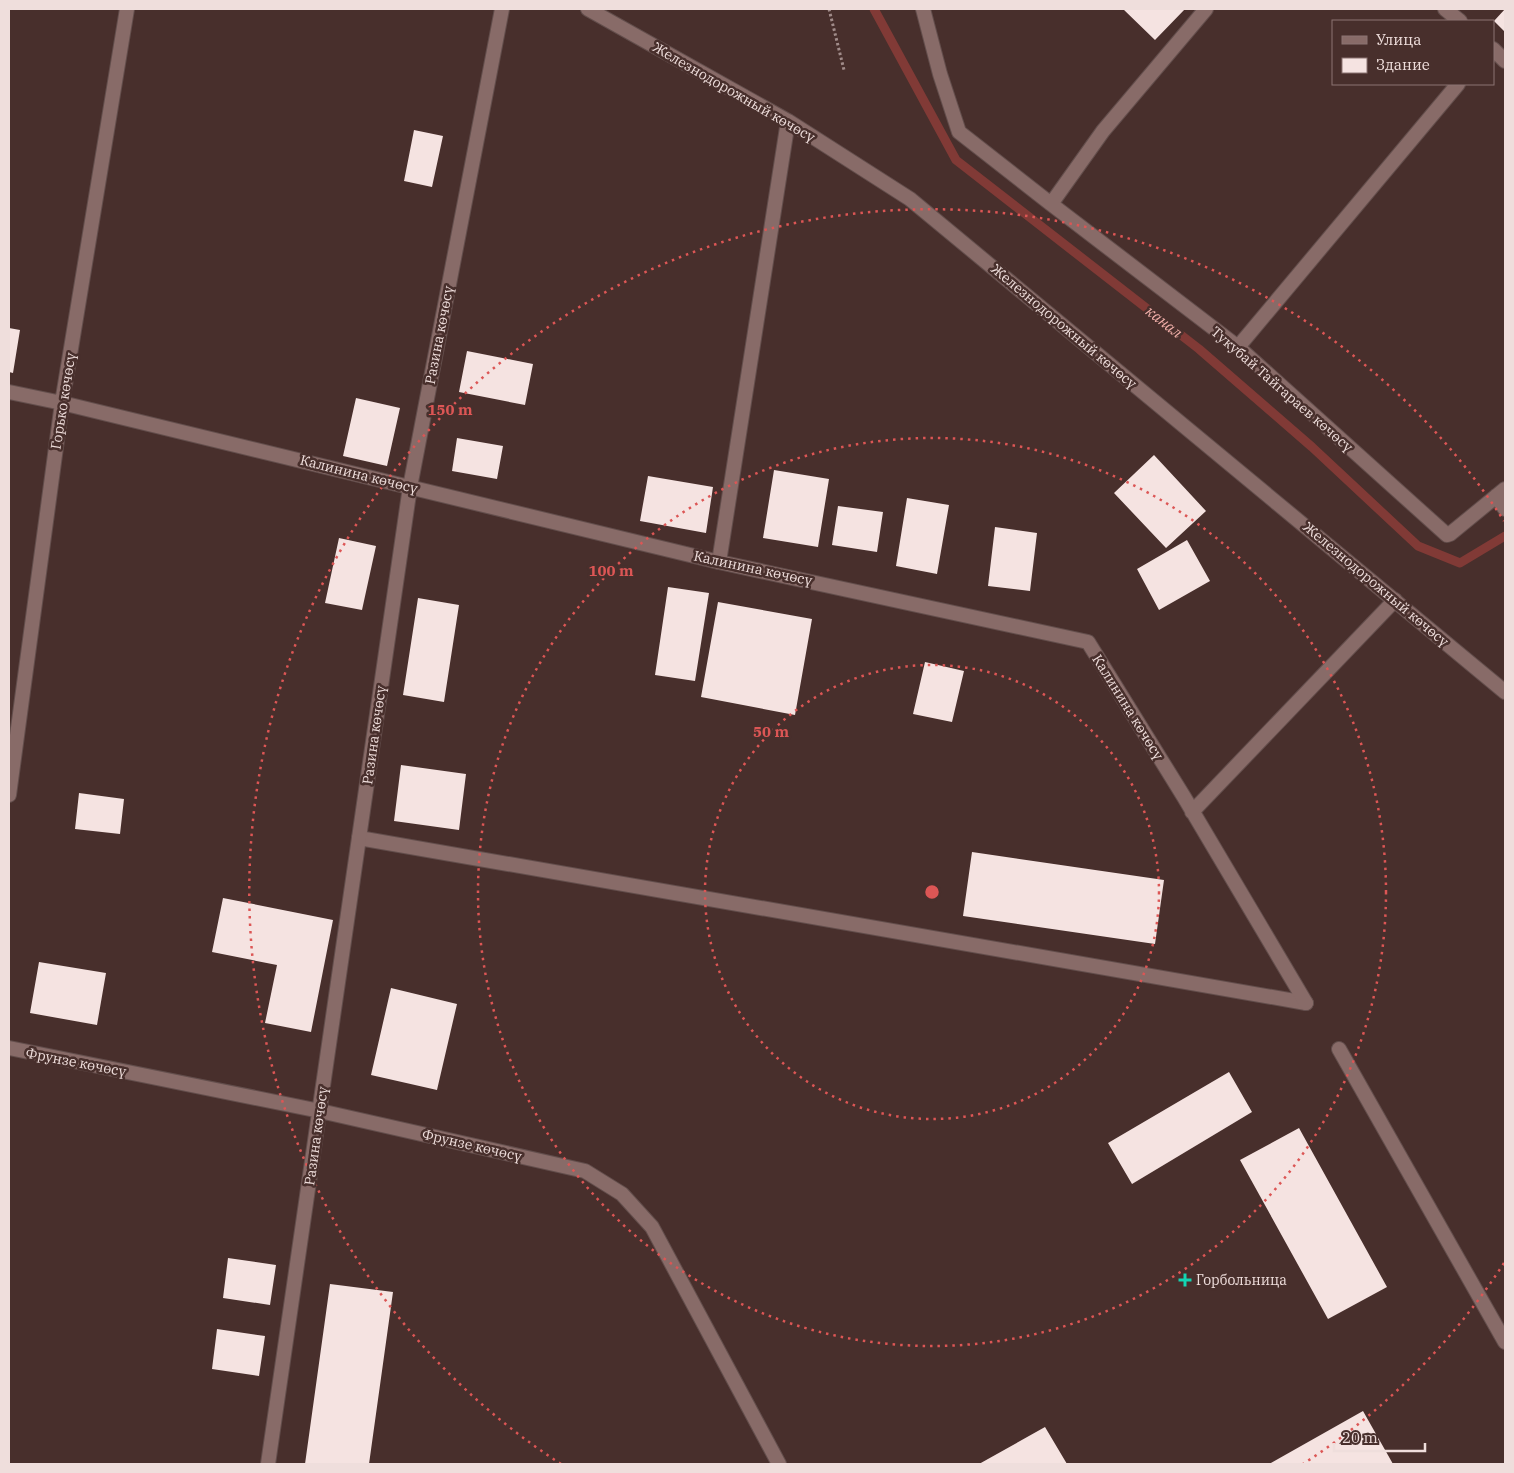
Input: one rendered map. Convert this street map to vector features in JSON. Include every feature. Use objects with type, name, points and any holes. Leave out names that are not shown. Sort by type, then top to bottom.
[{"type":"street","name":"Горько көчөсү","points":[[9,795],[62,403],[127,9]]},
{"type":"street","name":"Разина көчөсү","points":[[268,1464],[410,486],[502,9]]},
{"type":"street","name":"Железнодорожный көчөсү","points":[[588,9],[788,121],[910,199],[1505,692]]},
{"type":"street","name":"Тукубай Тайгараев көчөсү","points":[[923,9],[940,74],[960,132],[1238,347],[1446,534],[1450,534],[1502,499]]},
{"type":"street","points":[[1051,204],[1103,131],[1206,9]]},
{"type":"street","points":[[1445,9],[1459,20]]},
{"type":"street","points":[[1494,50],[1505,61]]},
{"type":"street","points":[[1238,347],[1457,85]]},
{"type":"street","points":[[719,562],[788,121]]},
{"type":"street","name":"Калинина көчөсү","points":[[9,392],[410,486],[719,562],[1088,642],[1306,1003],[359,838]]},
{"type":"street","points":[[1192,812],[1394,600]]},
{"type":"street","name":"Фрунзе көчөсү","points":[[9,1048],[320,1111],[585,1171],[622,1194],[652,1227],[779,1464]]},
{"type":"street","points":[[1339,1049],[1505,1342]]},
{"type":"path","points":[[829,9],[844,70]]},
{"type":"building","points":[[1123,9],[1185,9],[1155,40]]},
{"type":"building","points":[[1505,9],[1505,32],[1494,21]]},
{"type":"building","points":[[414,130],[443,136],[432,187],[404,181]]},
{"type":"building","points":[[9,328],[20,330],[13,373],[9,372]]},
{"type":"building","points":[[467,351],[533,364],[525,405],[459,392]]},
{"type":"building","points":[[356,398],[400,408],[387,466],[343,456]]},
{"type":"building","points":[[457,438],[503,446],[497,479],[452,471]]},
{"type":"building","points":[[1154,455],[1206,511],[1166,548],[1114,493]]},
{"type":"building","points":[[774,470],[829,479],[818,547],[763,538]]},
{"type":"building","points":[[648,476],[713,487],[706,533],[640,521]]},
{"type":"building","points":[[907,498],[949,505],[937,574],[896,566]]},
{"type":"building","points":[[838,506],[883,512],[877,552],[832,545]]},
{"type":"building","points":[[995,527],[1037,533],[1030,591],[988,586]]},
{"type":"building","points":[[339,538],[376,546],[362,610],[325,603]]},
{"type":"building","points":[[1187,540],[1210,581],[1159,610],[1137,569]]},
{"type":"building","points":[[668,587],[709,593],[695,681],[655,675]]},
{"type":"building","points":[[418,598],[459,605],[444,702],[403,695]]},
{"type":"building","points":[[718,602],[812,619],[795,715],[701,697]]},
{"type":"building","points":[[925,662],[964,671],[952,722],[913,714]]},
{"type":"building","points":[[401,765],[466,774],[459,830],[394,821]]},
{"type":"building","points":[[79,793],[124,799],[120,834],[75,829]]},
{"type":"building","points":[[972,852],[1164,880],[1155,944],[963,916]]},
{"type":"building","points":[[223,898],[333,920],[311,1032],[265,1023],[277,965],[212,952]]},
{"type":"building","points":[[39,962],[106,973],[97,1025],[30,1013]]},
{"type":"building","points":[[391,988],[457,1004],[437,1090],[371,1075]]},
{"type":"building","points":[[1229,1072],[1252,1112],[1132,1184],[1108,1143]]},
{"type":"building","points":[[1299,1128],[1387,1287],[1328,1319],[1240,1160]]},
{"type":"building","points":[[228,1258],[276,1265],[270,1305],[223,1298]]},
{"type":"building","points":[[330,1284],[393,1292],[369,1464],[305,1464]]},
{"type":"building","points":[[217,1329],[265,1336],[259,1376],[212,1369]]},
{"type":"building","points":[[1363,1411],[1393,1464],[1269,1464]]},
{"type":"building","points":[[1045,1427],[1067,1464],[979,1464]]},
{"type":"waterway","name":"канал","points":[[874,9],[956,160],[1199,349],[1312,447],[1418,546],[1460,563],[1505,536]]},
{"type":"place","name":"Горбольница","points":[[1185,1280]]}]
